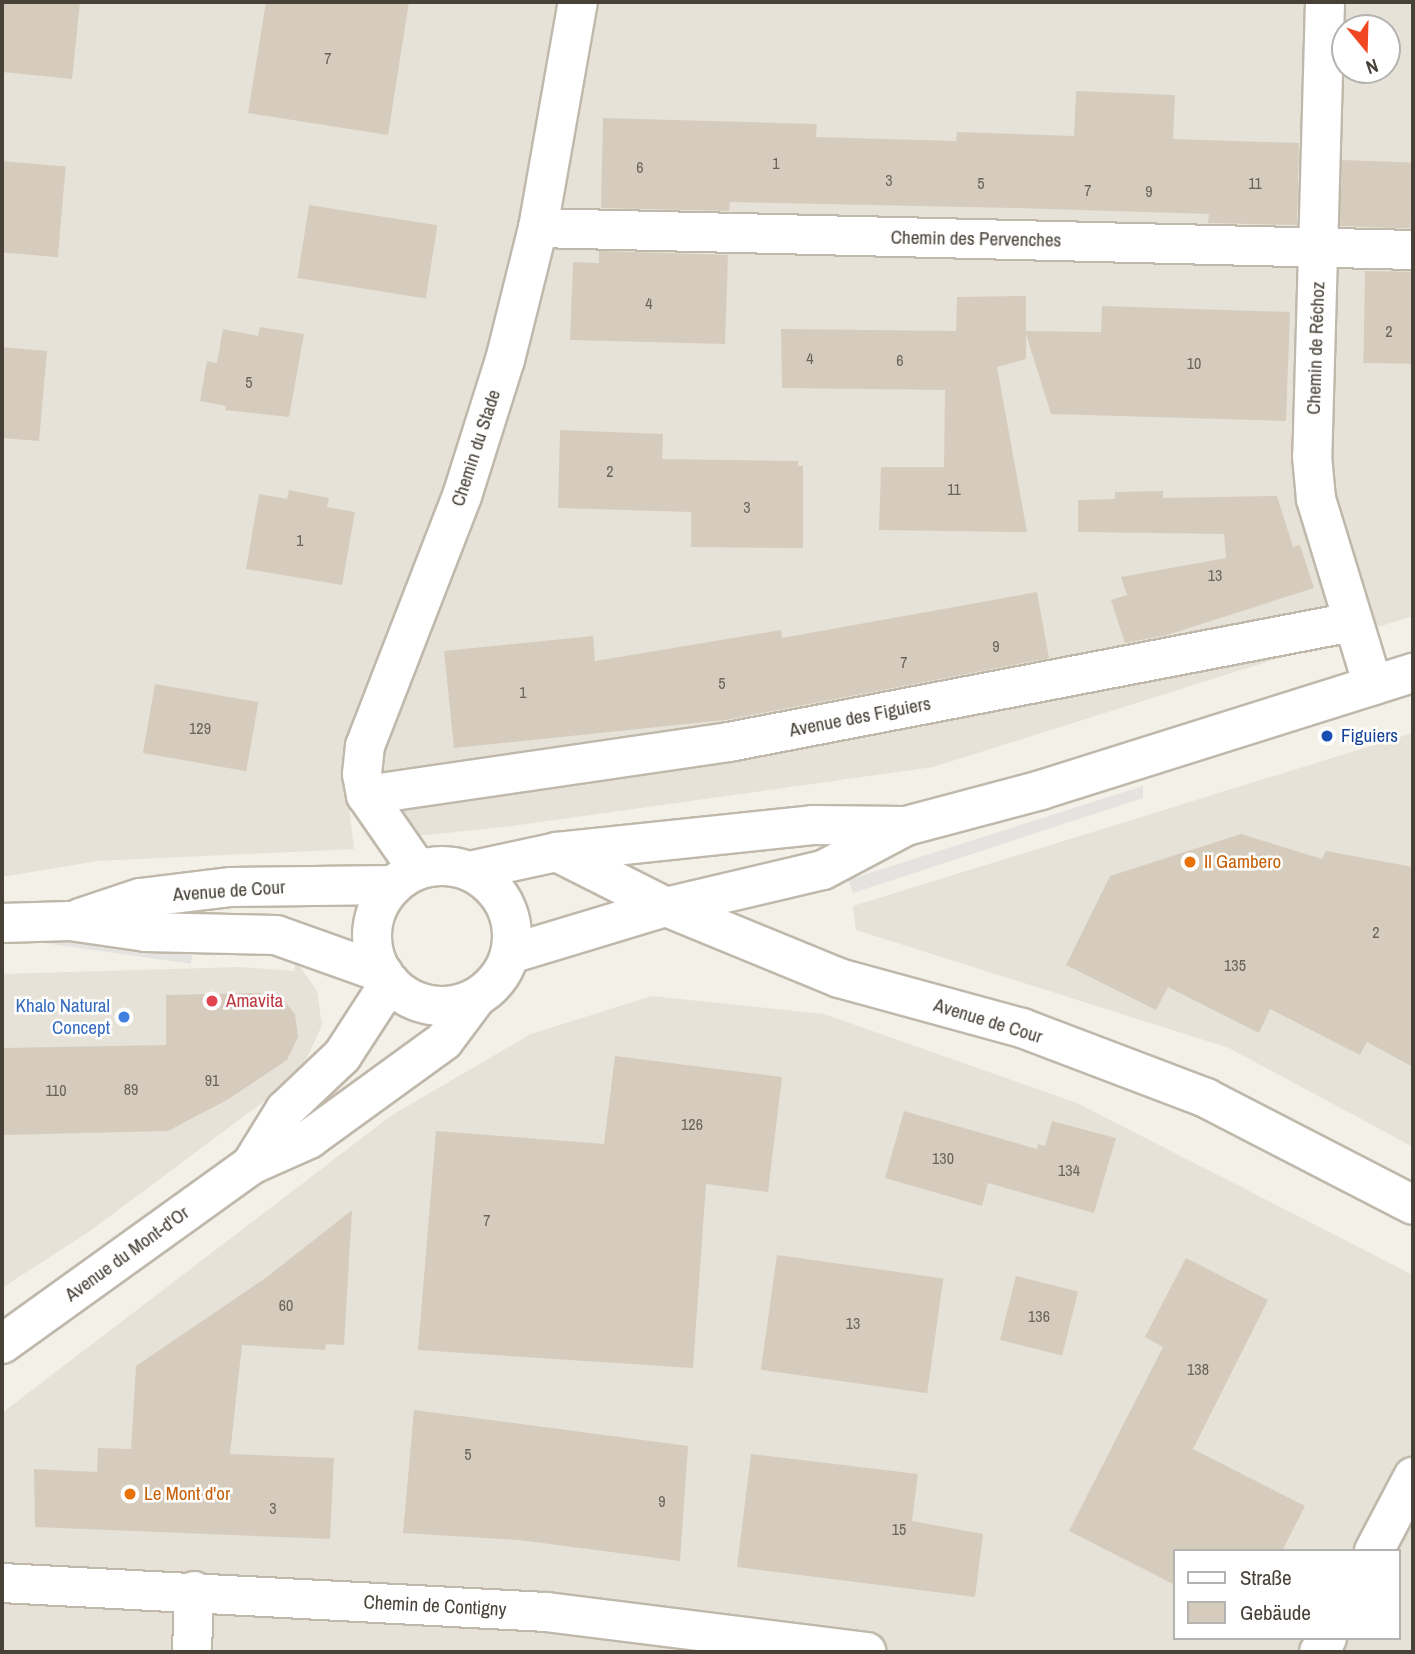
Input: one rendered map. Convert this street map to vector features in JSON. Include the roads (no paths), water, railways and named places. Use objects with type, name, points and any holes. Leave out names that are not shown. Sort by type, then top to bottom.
[{"type":"street","name":"Chemin du Stade","points":[[366,795],[362,774],[365,746],[462,496],[505,360],[538,228],[578,2]]},
{"type":"street","name":"Chemin de Réchoz","points":[[1325,2],[1312,456],[1316,499],[1373,686]]},
{"type":"street","name":"Chemin des Pervenches","points":[[538,228],[1413,250]]},
{"type":"street","name":"Avenue des Figuiers","points":[[366,795],[729,741],[1352,622]]},
{"type":"street","points":[[510,954],[666,907],[823,870],[906,827],[1041,790],[1413,673]]},
{"type":"street","points":[[366,795],[405,878]]},
{"type":"street","points":[[469,871],[557,852],[813,825],[906,827]]},
{"type":"street","name":"Avenue de Cour","points":[[557,852],[666,907],[839,978],[1022,1028],[1206,1097],[1413,1205]]},
{"type":"street","points":[[452,866],[469,871],[486,881],[509,914],[510,954],[500,976],[475,998],[453,1005],[430,1004],[408,996],[386,978],[374,951],[373,928],[379,905],[405,878],[452,866]]},
{"type":"street","name":"Avenue de Cour","points":[[70,921],[140,898],[232,887],[405,878]]},
{"type":"street","name":"Avenue de Cour","points":[[2,923],[70,921],[146,932],[276,935],[386,978]]},
{"type":"street","name":"Avenue du Mont-d'Or","points":[[251,1164],[285,1110],[342,1056],[386,978]]},
{"type":"street","name":"Avenue du Mont-d'Or","points":[[2,1344],[251,1164],[309,1139],[444,1041],[475,998]]},
{"type":"street","points":[[1375,1549],[1413,1477]]},
{"type":"street","name":"Chemin de Contigny","points":[[2,1583],[194,1591],[546,1612],[867,1652]]},
{"type":"street","points":[[192,1652],[194,1591]]},
{"type":"place","name":"Figuiers","points":[[1327,736]]},
{"type":"place","name":"Il Gambero","points":[[1190,862]]},
{"type":"place","name":"Amavita","points":[[212,1001]]},
{"type":"place","name":"Khalo Natural Concept","points":[[124,1017]]},
{"type":"place","name":"Le Mont d'or","points":[[130,1494]]}]
